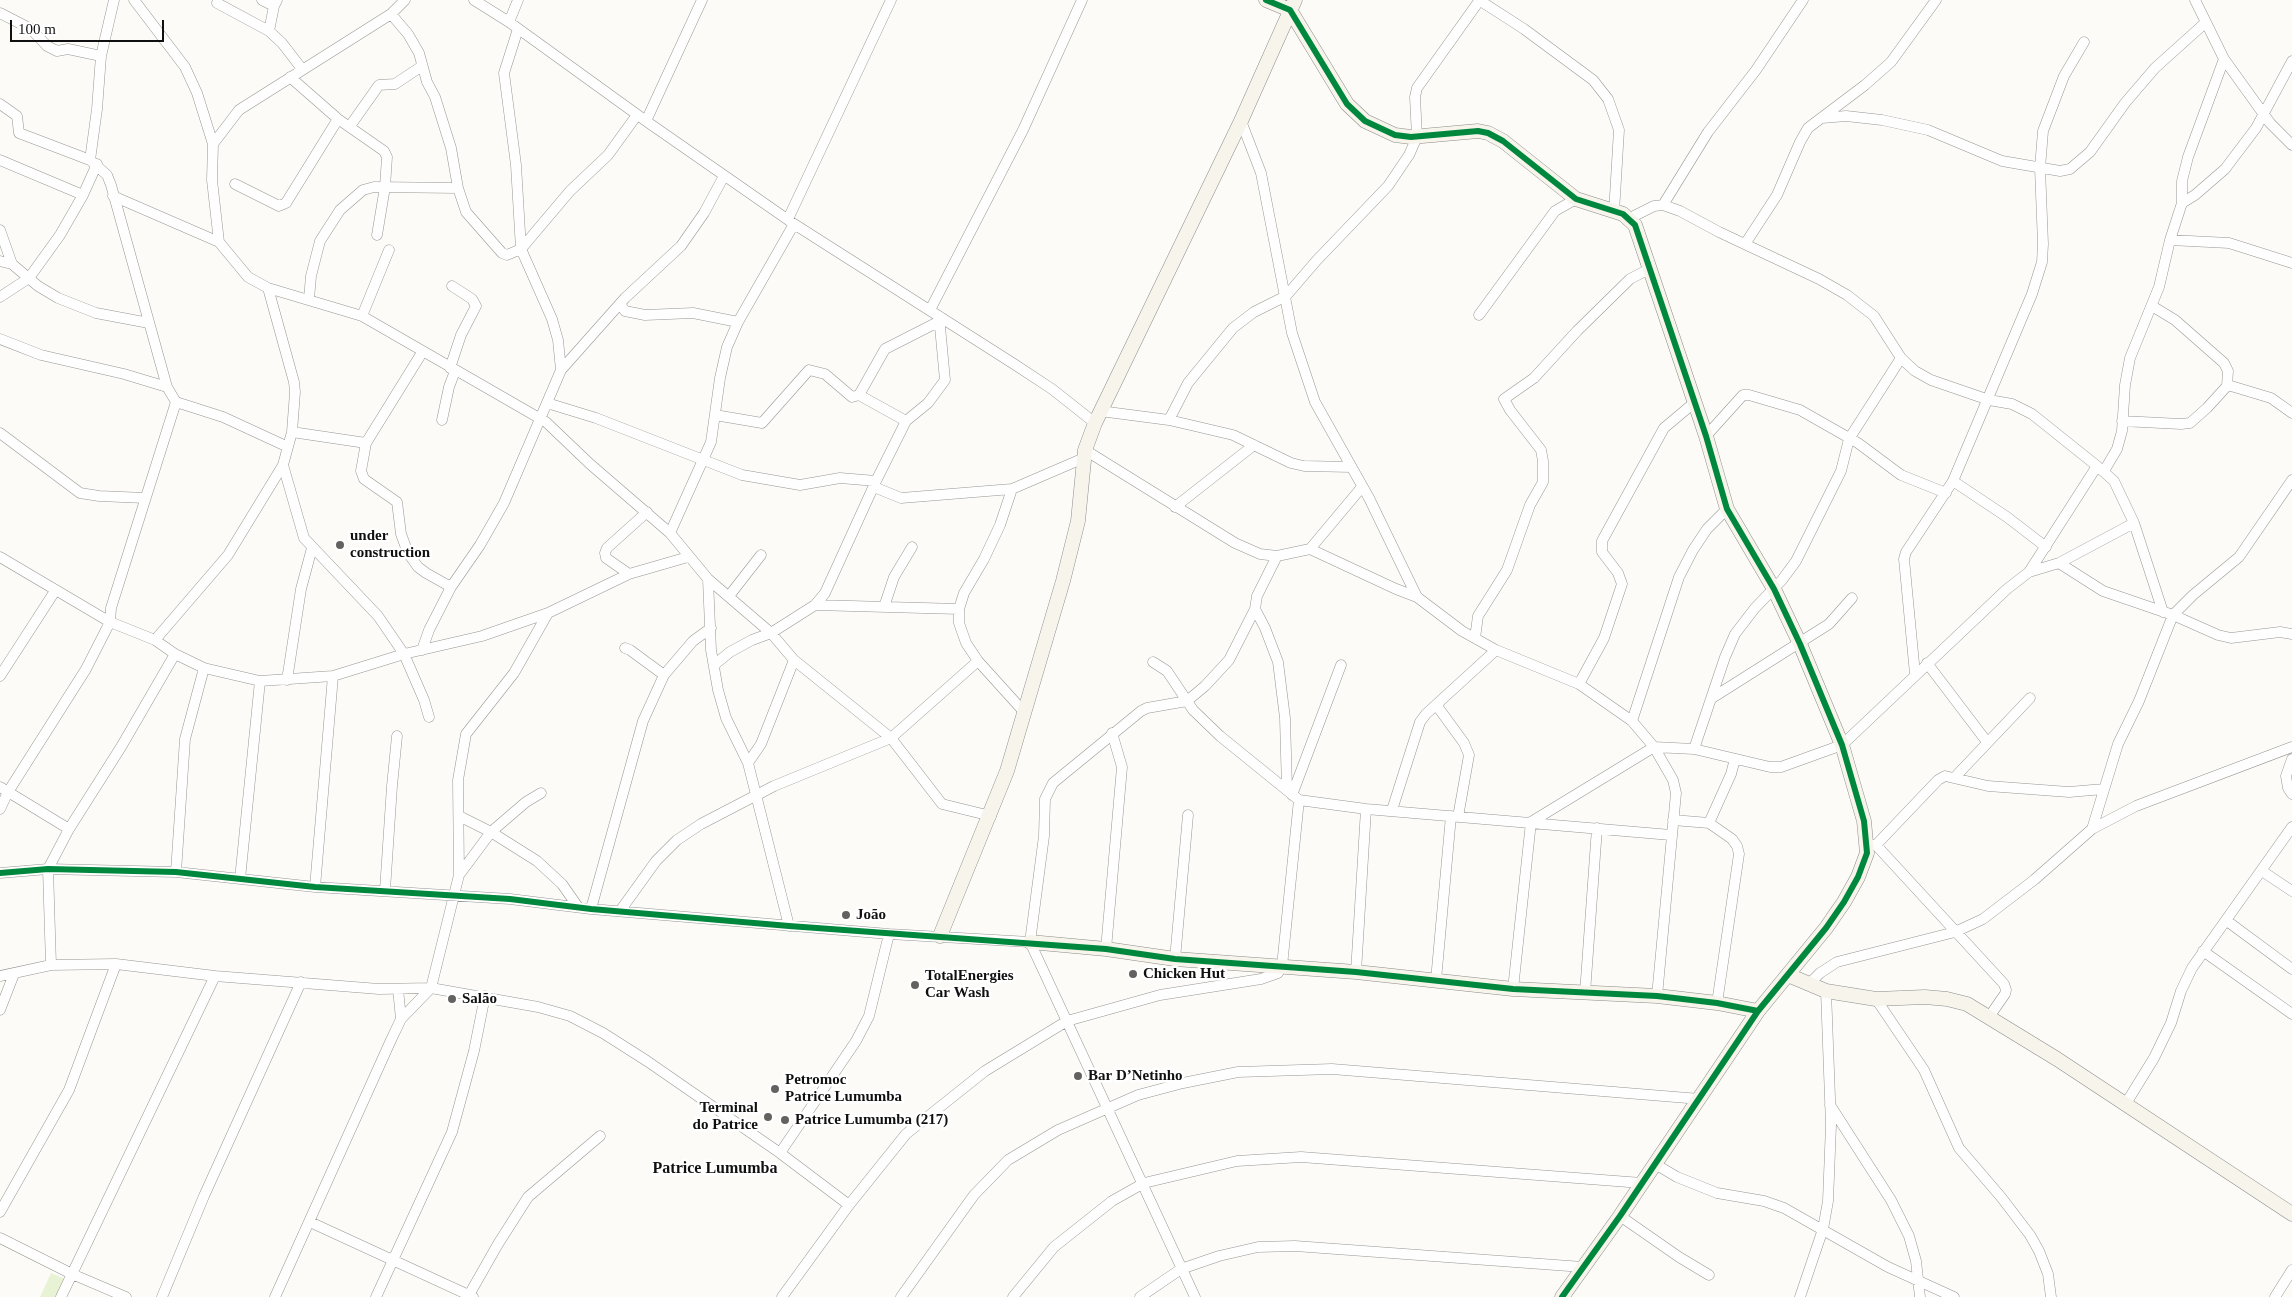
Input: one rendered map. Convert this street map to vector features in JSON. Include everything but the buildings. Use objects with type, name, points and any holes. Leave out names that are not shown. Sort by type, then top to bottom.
[{"type":"street","points":[[0,297],[29,278],[60,235],[83,195],[93,162],[101,56],[114,0]]},
{"type":"street","points":[[134,0],[184,67],[197,92],[213,144],[212,180],[219,242]]},
{"type":"street","points":[[262,0],[275,3],[270,31]]},
{"type":"street","points":[[213,144],[239,110],[391,14],[405,0]]},
{"type":"street","points":[[474,0],[791,222],[1097,417],[1170,420],[1233,435],[1291,464],[1351,467]]},
{"type":"street","points":[[508,22],[518,0]]},
{"type":"street","points":[[646,121],[702,0]]},
{"type":"street","points":[[670,533],[711,442],[723,363],[738,322],[791,222],[891,0]]},
{"type":"street","points":[[715,415],[762,422],[810,370],[825,374],[852,397],[859,395],[885,349],[936,316],[1082,0]]},
{"type":"street","points":[[1266,0],[1292,5]]},
{"type":"street","points":[[1170,420],[1188,383],[1233,328],[1254,312],[1286,296],[1317,260],[1388,186],[1409,155],[1417,137],[1417,88],[1479,0],[1524,29],[1587,76],[1608,99],[1619,130],[1614,212]]},
{"type":"street","points":[[1663,205],[1708,132],[1756,70],[1803,0]]},
{"type":"street","points":[[1745,244],[1777,195],[1808,128],[1865,86],[1891,62],[1936,0]]},
{"type":"street","points":[[2195,0],[2224,59],[2270,123],[2292,145]]},
{"type":"street","points":[[217,3],[270,31],[282,42],[302,69]]},
{"type":"street","points":[[940,936],[991,816],[1025,713],[1063,581],[1078,521],[1084,454],[1097,417],[1241,121],[1292,5]]},
{"type":"street","points":[[1292,5],[1347,104],[1365,122],[1395,135],[1417,137],[1478,131],[1488,133],[1503,141],[1576,199],[1622,214],[1630,218],[1635,224],[1706,436],[1727,509],[1774,589],[1800,644],[1842,744],[1872,845],[1905,875],[1954,932],[2004,984],[2006,990],[1989,1017]]},
{"type":"street","points":[[0,13],[31,30],[47,46],[57,52],[68,49],[101,56]]},
{"type":"street","points":[[391,14],[408,34],[419,53],[427,82],[435,97],[451,148],[458,188],[466,212],[502,253],[512,254],[520,249],[581,180],[608,155],[637,115]]},
{"type":"street","points":[[1822,118],[1855,117],[1928,130],[2002,161],[2060,171],[2070,169],[2090,152],[2125,103],[2155,68],[2205,23]]},
{"type":"street","points":[[518,29],[504,73],[516,165],[520,249],[552,319],[558,340],[561,370]]},
{"type":"street","points":[[1915,674],[1904,559],[1906,552],[1953,482],[2032,294],[2042,262],[2040,168],[2043,131],[2064,76],[2084,42]]},
{"type":"street","points":[[1531,822],[1654,748],[1694,749],[1770,767],[1781,767],[1842,744],[2007,589],[2029,572],[2100,468],[2117,449],[2130,358],[2152,306],[2182,203],[2182,181],[2188,158],[2224,59]]},
{"type":"street","points":[[2182,203],[2195,195],[2225,169],[2256,128],[2292,61]]},
{"type":"street","points":[[350,126],[379,85],[395,84],[422,66]]},
{"type":"street","points":[[290,77],[338,118],[384,152],[387,157],[385,187],[377,235]]},
{"type":"street","points":[[0,104],[17,116],[18,133],[93,162],[107,175],[167,387],[176,402],[223,418],[288,447]]},
{"type":"street","points":[[235,184],[279,206],[286,203],[338,118]]},
{"type":"street","points":[[1241,121],[1261,173],[1292,334],[1315,402],[1362,487],[1418,597]]},
{"type":"street","points":[[0,160],[83,195]]},
{"type":"street","points":[[422,650],[429,630],[451,587],[480,545],[504,503],[538,419],[561,370],[620,304],[681,246],[704,213],[724,176]]},
{"type":"street","points":[[310,299],[311,276],[320,241],[340,210],[363,190],[374,186],[458,188]]},
{"type":"street","points":[[113,196],[219,242],[248,277],[268,288],[362,316],[546,422],[670,533],[708,579],[771,633],[794,660],[891,738],[942,804],[991,816]]},
{"type":"street","points":[[1479,315],[1555,210],[1576,199]]},
{"type":"street","points":[[1630,218],[1654,206],[1663,205],[1680,211],[1820,279],[1847,295],[1874,316],[1901,358],[1915,371],[1931,380],[1989,400],[2012,404],[2032,414],[2114,481],[2134,523],[2168,614]]},
{"type":"street","points":[[0,230],[12,264]]},
{"type":"street","points":[[2170,240],[2229,243],[2292,263]]},
{"type":"street","points":[[362,316],[389,250]]},
{"type":"street","points":[[0,261],[12,264],[58,298],[96,313],[149,323]]},
{"type":"street","points":[[1476,638],[1478,616],[1507,570],[1530,505],[1542,482],[1543,460],[1541,450],[1510,410],[1504,399],[1534,378],[1624,285],[1651,268]]},
{"type":"street","points":[[442,420],[461,335],[476,306],[472,299],[452,286]]},
{"type":"street","points":[[155,640],[228,555],[284,465],[292,432],[294,382],[268,288]]},
{"type":"street","points":[[620,304],[624,311],[645,315],[693,313],[738,322]]},
{"type":"street","points":[[2122,421],[2190,423],[2227,386],[2228,371],[2224,363],[2175,320],[2152,306]]},
{"type":"street","points":[[714,665],[730,652],[752,640],[771,633],[815,605],[825,593],[906,421],[928,403],[945,380],[936,316]]},
{"type":"street","points":[[0,340],[41,355],[124,374],[167,387]]},
{"type":"street","points":[[423,352],[366,443],[361,470],[364,479],[397,502],[401,534],[408,554],[426,573],[451,587]]},
{"type":"street","points":[[1694,749],[1725,657],[1735,634],[1796,561],[1841,471],[1849,439],[1861,417],[1901,358]]},
{"type":"street","points":[[2227,386],[2260,393],[2271,398],[2292,413]]},
{"type":"street","points":[[859,395],[906,421]]},
{"type":"street","points":[[1706,436],[1743,396],[1749,395],[1800,410],[1849,439],[1901,475],[1946,493]]},
{"type":"street","points":[[0,809],[4,789],[86,669],[110,622],[111,608],[176,402]]},
{"type":"street","points":[[1579,684],[1604,638],[1622,584],[1618,573],[1602,552],[1602,541],[1664,428],[1695,402]]},
{"type":"street","points":[[546,403],[596,418],[742,475],[800,485],[840,478],[875,484],[901,498],[1012,490],[1084,454]]},
{"type":"street","points":[[292,432],[366,443]]},
{"type":"street","points":[[0,433],[80,492],[99,496],[145,498]]},
{"type":"street","points":[[1175,507],[1254,446]]},
{"type":"street","points":[[1084,454],[1235,543],[1260,554],[1277,556],[1310,549],[1418,597],[1462,630],[1496,650],[1579,684],[1632,721],[1654,748],[1673,780],[1676,793],[1657,996]]},
{"type":"street","points":[[284,465],[301,530],[312,548],[378,616],[404,654],[424,700],[429,717]]},
{"type":"street","points":[[2092,830],[2118,744],[2139,701],[2168,614],[2240,557],[2292,480]]},
{"type":"street","points":[[1953,482],[2007,517],[2046,547]]},
{"type":"street","points":[[1310,549],[1362,487]]},
{"type":"street","points":[[1012,490],[1000,525],[984,559],[964,593],[959,609],[959,623],[966,643],[978,661],[1025,713]]},
{"type":"street","points":[[1632,721],[1678,577],[1707,529],[1727,509]]},
{"type":"street","points":[[628,574],[606,558],[605,553],[607,548],[647,512]]},
{"type":"street","points":[[2029,572],[2059,563],[2134,523]]},
{"type":"street","points":[[884,607],[894,577],[912,547]]},
{"type":"street","points":[[286,680],[301,589],[312,548]]},
{"type":"street","points":[[729,596],[761,555]]},
{"type":"street","points":[[1195,1297],[1144,1183],[1030,942],[1047,791],[1053,782],[1112,733],[1147,708],[1187,700],[1205,686],[1229,660],[1255,610],[1257,596],[1277,556]]},
{"type":"street","points":[[0,557],[110,622],[155,640],[175,654],[204,668],[260,681],[333,676],[404,654],[482,636],[548,614],[628,574],[688,557]]},
{"type":"street","points":[[2059,563],[2103,591],[2168,614],[2218,635],[2231,638],[2280,632],[2292,634]]},
{"type":"street","points":[[708,579],[711,650],[718,690],[726,718],[748,763],[789,926]]},
{"type":"street","points":[[0,676],[55,591]]},
{"type":"street","points":[[1712,698],[1829,624],[1852,598]]},
{"type":"street","points":[[815,605],[959,609]]},
{"type":"street","points":[[782,1297],[849,1205],[906,1134],[985,1071],[1067,1021],[1160,995],[1261,979],[1278,973],[1282,966],[1293,795],[1278,662],[1265,628],[1255,610]]},
{"type":"street","points":[[275,1297],[401,1019],[432,988],[459,875],[458,780],[466,734],[514,673],[548,614]]},
{"type":"street","points":[[591,909],[643,721],[664,675],[692,641],[711,628]]},
{"type":"street","points":[[625,648],[664,675]]},
{"type":"street","points":[[1392,810],[1420,722],[1496,650]]},
{"type":"street","points":[[51,965],[48,869],[175,654]]},
{"type":"street","points":[[748,763],[761,744],[794,660]]},
{"type":"street","points":[[620,911],[656,861],[677,840],[701,824],[755,794],[891,738],[978,661]]},
{"type":"street","points":[[1153,662],[1167,671],[1193,710],[1220,736],[1293,795],[1366,809],[1671,835]]},
{"type":"street","points":[[1928,663],[1987,742]]},
{"type":"street","points":[[1293,795],[1341,665]]},
{"type":"street","points":[[176,872],[185,739],[204,668]]},
{"type":"street","points":[[315,887],[333,676]]},
{"type":"street","points":[[240,879],[260,681]]},
{"type":"street","points":[[1955,777],[2030,698]]},
{"type":"street","points":[[1436,980],[1455,816],[1469,755],[1464,743],[1437,706]]},
{"type":"street","points":[[1106,949],[1122,767],[1112,733]]},
{"type":"street","points":[[385,890],[397,736]]},
{"type":"street","points":[[1808,984],[1820,973],[1837,962],[1954,932],[1983,919],[2034,880],[2092,830],[2136,806],[2292,747]]},
{"type":"street","points":[[2292,758],[2286,776],[2288,788],[2292,794]]},
{"type":"street","points":[[1709,823],[1731,774],[1734,759]]},
{"type":"street","points":[[1562,1297],[1700,1100],[1758,1011],[1844,902],[1858,877],[1872,845],[1938,780],[1945,776],[1988,786],[2054,789],[2069,792],[2104,789]]},
{"type":"street","points":[[4,789],[70,829]]},
{"type":"street","points":[[459,875],[491,832],[526,802],[541,793]]},
{"type":"street","points":[[1356,972],[1366,809]]},
{"type":"street","points":[[1175,958],[1188,815]]},
{"type":"street","points":[[459,816],[491,832],[537,861],[562,884],[578,907]]},
{"type":"street","points":[[1673,820],[1709,823],[1732,839],[1737,846],[1739,854],[1718,1003]]},
{"type":"street","points":[[1513,989],[1531,822]]},
{"type":"street","points":[[2125,1105],[2154,1058],[2171,1023],[2181,991],[2203,950],[2227,921],[2292,827]]},
{"type":"street","points":[[1585,993],[1597,828]]},
{"type":"street","points":[[0,873],[48,869],[176,872],[315,887],[385,890],[789,926],[1030,942],[1175,958],[1356,972],[1513,989],[1657,996],[1718,1003],[1758,1011]]},
{"type":"street","points":[[2262,871],[2292,892]]},
{"type":"street","points":[[2227,921],[2292,969]]},
{"type":"street","points":[[780,1153],[856,1041],[869,1016],[889,934]]},
{"type":"street","points":[[2203,950],[2292,1014]]},
{"type":"street","points":[[0,1212],[69,1090],[116,964]]},
{"type":"street","points":[[0,976],[51,965],[116,964],[215,976],[398,989],[432,988],[538,1006],[578,1020],[648,1061],[780,1153],[849,1205]]},
{"type":"street","points":[[0,1010],[14,974]]},
{"type":"street","points":[[1788,975],[1826,991],[1876,999],[1896,997],[1948,999],[1967,1004],[2292,1214]]},
{"type":"street","points":[[62,1297],[215,976]]},
{"type":"street","points":[[162,1297],[204,1196],[302,982]]},
{"type":"street","points":[[398,989],[401,1019]]},
{"type":"street","points":[[1800,1297],[1823,1229],[1828,1201],[1830,1106],[1826,991]]},
{"type":"street","points":[[376,1297],[452,1132],[474,1051],[485,996]]},
{"type":"street","points":[[1876,999],[1924,1070],[1960,1148],[2039,1250],[2048,1274],[2051,1297]]},
{"type":"street","points":[[901,1297],[974,1195],[1008,1160],[1058,1130],[1138,1095],[1238,1072],[1332,1069],[1700,1100]]},
{"type":"street","points":[[1830,1106],[1892,1200],[1909,1236],[1920,1297]]},
{"type":"street","points":[[310,1222],[471,1296],[498,1244],[528,1198],[600,1136]]},
{"type":"street","points":[[1013,1297],[1054,1247],[1112,1201],[1144,1183],[1237,1161],[1301,1157],[1642,1183]]},
{"type":"street","points":[[1655,1164],[1677,1177],[1717,1192],[1764,1201],[1784,1208],[1888,1267],[1954,1297]]},
{"type":"street","points":[[1620,1216],[1679,1257],[1709,1275]]},
{"type":"street","points":[[0,1238],[72,1274],[126,1297]]},
{"type":"street","points":[[1140,1297],[1181,1269],[1219,1256],[1258,1247],[1295,1246],[1583,1267]]},
{"type":"street","points":[[2275,1297],[2292,1270]]},
{"type":"green space","points":[[51,1273],[65,1279],[57,1297],[40,1297]]},
{"type":"cycle path","points":[[1266,0],[1290,10],[1347,104],[1365,121],[1395,135],[1411,137],[1478,131],[1488,133],[1503,141],[1576,199],[1623,214],[1635,225],[1706,436],[1727,509],[1774,589],[1800,644],[1842,745],[1864,821],[1867,853],[1858,877],[1844,902],[1826,928],[1758,1011],[1620,1216],[1562,1297]]},
{"type":"cycle path","points":[[0,873],[48,869],[176,872],[315,887],[510,899],[591,909],[789,926],[1106,949],[1175,959],[1356,972],[1513,989],[1657,996],[1717,1003],[1758,1011]]},
{"type":"place","name":"under construction","points":[[340,545]]},
{"type":"place","name":"João","points":[[846,915]]},
{"type":"place","name":"Chicken Hut","points":[[1133,974]]},
{"type":"place","name":"TotalEnergies Car Wash","points":[[915,985]]},
{"type":"place","name":"Salão","points":[[452,999]]},
{"type":"place","name":"Bar D’Netinho","points":[[1078,1076]]},
{"type":"place","name":"Petromoc Patrice Lumumba","points":[[775,1089]]},
{"type":"place","name":"Terminal do Patrice","points":[[768,1117]]},
{"type":"place","name":"Patrice Lumumba (217)","points":[[785,1120]]},
{"type":"district","name":"Patrice Lumumba","points":[[715,1169]]}]
